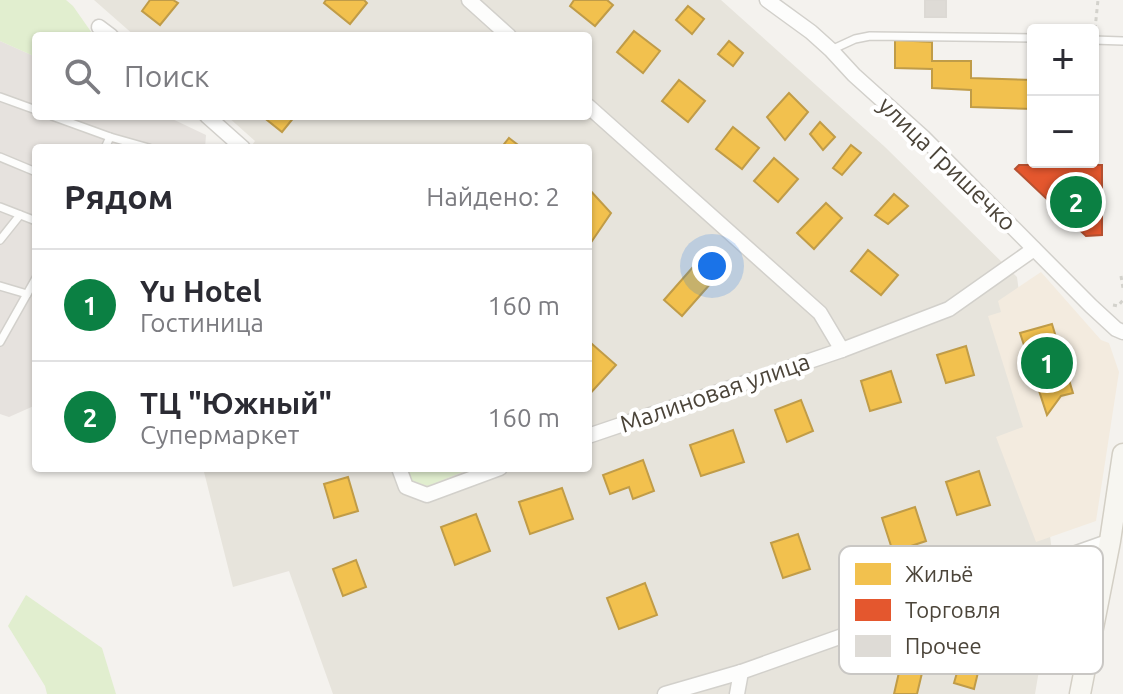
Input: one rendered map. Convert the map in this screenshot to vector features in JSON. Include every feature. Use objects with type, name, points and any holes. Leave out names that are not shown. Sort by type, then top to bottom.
[{"type":"street","points":[[469,0],[505,32]]},
{"type":"street","name":"улица Гришечко","points":[[767,0],[831,50],[923,137],[1091,306],[1123,332]]},
{"type":"street","name":"Малиновая улица","points":[[592,110],[820,313],[842,350]]},
{"type":"street","points":[[212,120],[238,144]]},
{"type":"street","name":"Малиновая улица","points":[[592,435],[842,350],[949,309],[1034,249]]},
{"type":"street","points":[[1103,577],[1120,505],[1123,454]]},
{"type":"street","points":[[400,472],[406,487],[427,495],[489,472]]},
{"type":"street","points":[[1096,546],[1110,541]]},
{"type":"street","points":[[665,694],[741,672],[839,637]]},
{"type":"street","points":[[737,694],[741,672]]},
{"type":"street","points":[[1080,694],[1084,674]]},
{"type":"lane","points":[[831,50],[870,36],[1027,38]]},
{"type":"lane","points":[[1099,40],[1123,41]]},
{"type":"lane","points":[[0,97],[32,109]]},
{"type":"lane","points":[[63,120],[135,144]]},
{"type":"lane","points":[[107,144],[110,137]]},
{"type":"lane","points":[[0,157],[32,170]]},
{"type":"lane","points":[[0,207],[32,220]]},
{"type":"lane","points":[[0,240],[20,215]]},
{"type":"lane","points":[[0,342],[32,285]]},
{"type":"lane","points":[[0,286],[27,294]]},
{"type":"path","points":[[1096,24],[1098,0]]},
{"type":"path","points":[[1121,276],[1123,288]]},
{"type":"path","points":[[1109,304],[1118,306],[1123,300]]},
{"type":"shaded area","points":[[94,0],[721,0],[885,147],[1017,277],[1051,546],[839,546],[839,674],[1038,674],[1035,694],[333,694],[289,571],[233,587],[204,472],[592,472],[592,144],[253,144],[255,141],[231,120],[592,120],[592,32],[130,32]]},
{"type":"shaded area","points":[[0,41],[32,55],[32,120],[174,120],[206,135],[205,144],[32,144],[32,407],[9,417],[0,414]]},
{"type":"shaded area","points":[[1041,272],[1101,340],[1109,343],[1119,372],[1096,521],[1036,542],[996,437],[1023,427],[988,316],[1001,312],[998,301]]},
{"type":"green space","points":[[0,0],[66,0],[91,32],[32,32],[32,55],[0,41]]},
{"type":"green space","points":[[409,472],[462,472],[428,486],[412,481]]},
{"type":"green space","points":[[26,595],[102,648],[116,694],[47,694],[8,626]]},
{"type":"building: Жильё","points":[[150,0],[173,0],[178,3],[160,25],[142,11]]},
{"type":"building: Жильё","points":[[326,0],[364,0],[367,3],[350,24],[324,3]]},
{"type":"building: Жильё","points":[[574,0],[607,0],[613,5],[595,26],[570,6]]},
{"type":"building: Жильё","points":[[688,6],[704,19],[692,34],[676,20]]},
{"type":"building: Жильё","points":[[634,31],[660,51],[643,73],[617,52]]},
{"type":"building: Жильё","points":[[895,40],[932,42],[932,61],[971,61],[971,78],[1027,80],[1027,109],[971,107],[971,90],[932,88],[932,69],[895,68]]},
{"type":"building: Жильё","points":[[729,41],[743,53],[733,66],[718,54]]},
{"type":"building: Жильё","points":[[679,80],[705,101],[688,122],[662,101]]},
{"type":"building: Жильё","points":[[789,93],[808,112],[785,140],[767,117]]},
{"type":"building: Жильё","points":[[267,120],[292,120],[282,132]]},
{"type":"building: Жильё","points":[[820,122],[835,137],[823,150],[810,134]]},
{"type":"building: Жильё","points":[[733,127],[759,148],[742,169],[716,149]]},
{"type":"building: Жильё","points":[[851,145],[861,153],[842,175],[833,168]]},
{"type":"building: Жильё","points":[[774,158],[798,179],[778,202],[754,181]]},
{"type":"building: Жильё","points":[[592,192],[611,213],[592,241]]},
{"type":"building: Жильё","points":[[894,194],[908,206],[888,224],[875,215]]},
{"type":"building: Жильё","points":[[826,203],[842,218],[814,249],[797,233]]},
{"type":"building: Жильё","points":[[868,250],[898,275],[881,295],[851,271]]},
{"type":"building: Жильё","points":[[693,267],[711,283],[682,316],[664,300]]},
{"type":"building: Жильё","points":[[1052,324],[1073,393],[1061,396],[1047,415],[1020,333]]},
{"type":"building: Жильё","points":[[592,344],[616,365],[592,392]]},
{"type":"building: Жильё","points":[[966,346],[974,375],[946,383],[937,355]]},
{"type":"building: Жильё","points":[[891,371],[901,402],[870,411],[861,381]]},
{"type":"building: Жильё","points":[[801,400],[813,431],[787,442],[775,410]]},
{"type":"building: Жильё","points":[[733,430],[744,462],[701,476],[690,445]]},
{"type":"building: Жильё","points":[[643,460],[654,491],[633,499],[629,487],[610,494],[603,475]]},
{"type":"building: Жильё","points":[[979,471],[990,505],[957,515],[946,482]]},
{"type":"building: Жильё","points":[[348,477],[358,511],[334,518],[324,484]]},
{"type":"building: Жильё","points":[[562,488],[573,519],[530,534],[519,502]]},
{"type":"building: Жильё","points":[[915,507],[926,541],[911,546],[891,546],[882,518]]},
{"type":"building: Жильё","points":[[476,514],[490,551],[455,565],[441,527]]},
{"type":"building: Жильё","points":[[798,534],[810,569],[783,578],[771,543]]},
{"type":"building: Жильё","points":[[356,560],[366,587],[343,596],[333,569]]},
{"type":"building: Жильё","points":[[645,583],[657,615],[619,629],[607,598]]},
{"type":"building: Жильё","points":[[899,674],[922,674],[917,694],[894,694]]},
{"type":"building: Жильё","points":[[957,674],[978,674],[974,689],[954,683]]},
{"type":"building: Торговля","points":[[1019,165],[1027,165],[1027,168],[1099,168],[1102,165],[1102,235],[1086,236],[1015,169]]},
{"type":"building: Прочее","points":[[925,0],[946,0],[946,17],[925,17]]},
{"type":"place","name":"ТЦ \"Южный\"","points":[[1076,202]]},
{"type":"place","name":"Yu Hotel","points":[[1047,363]]}]
